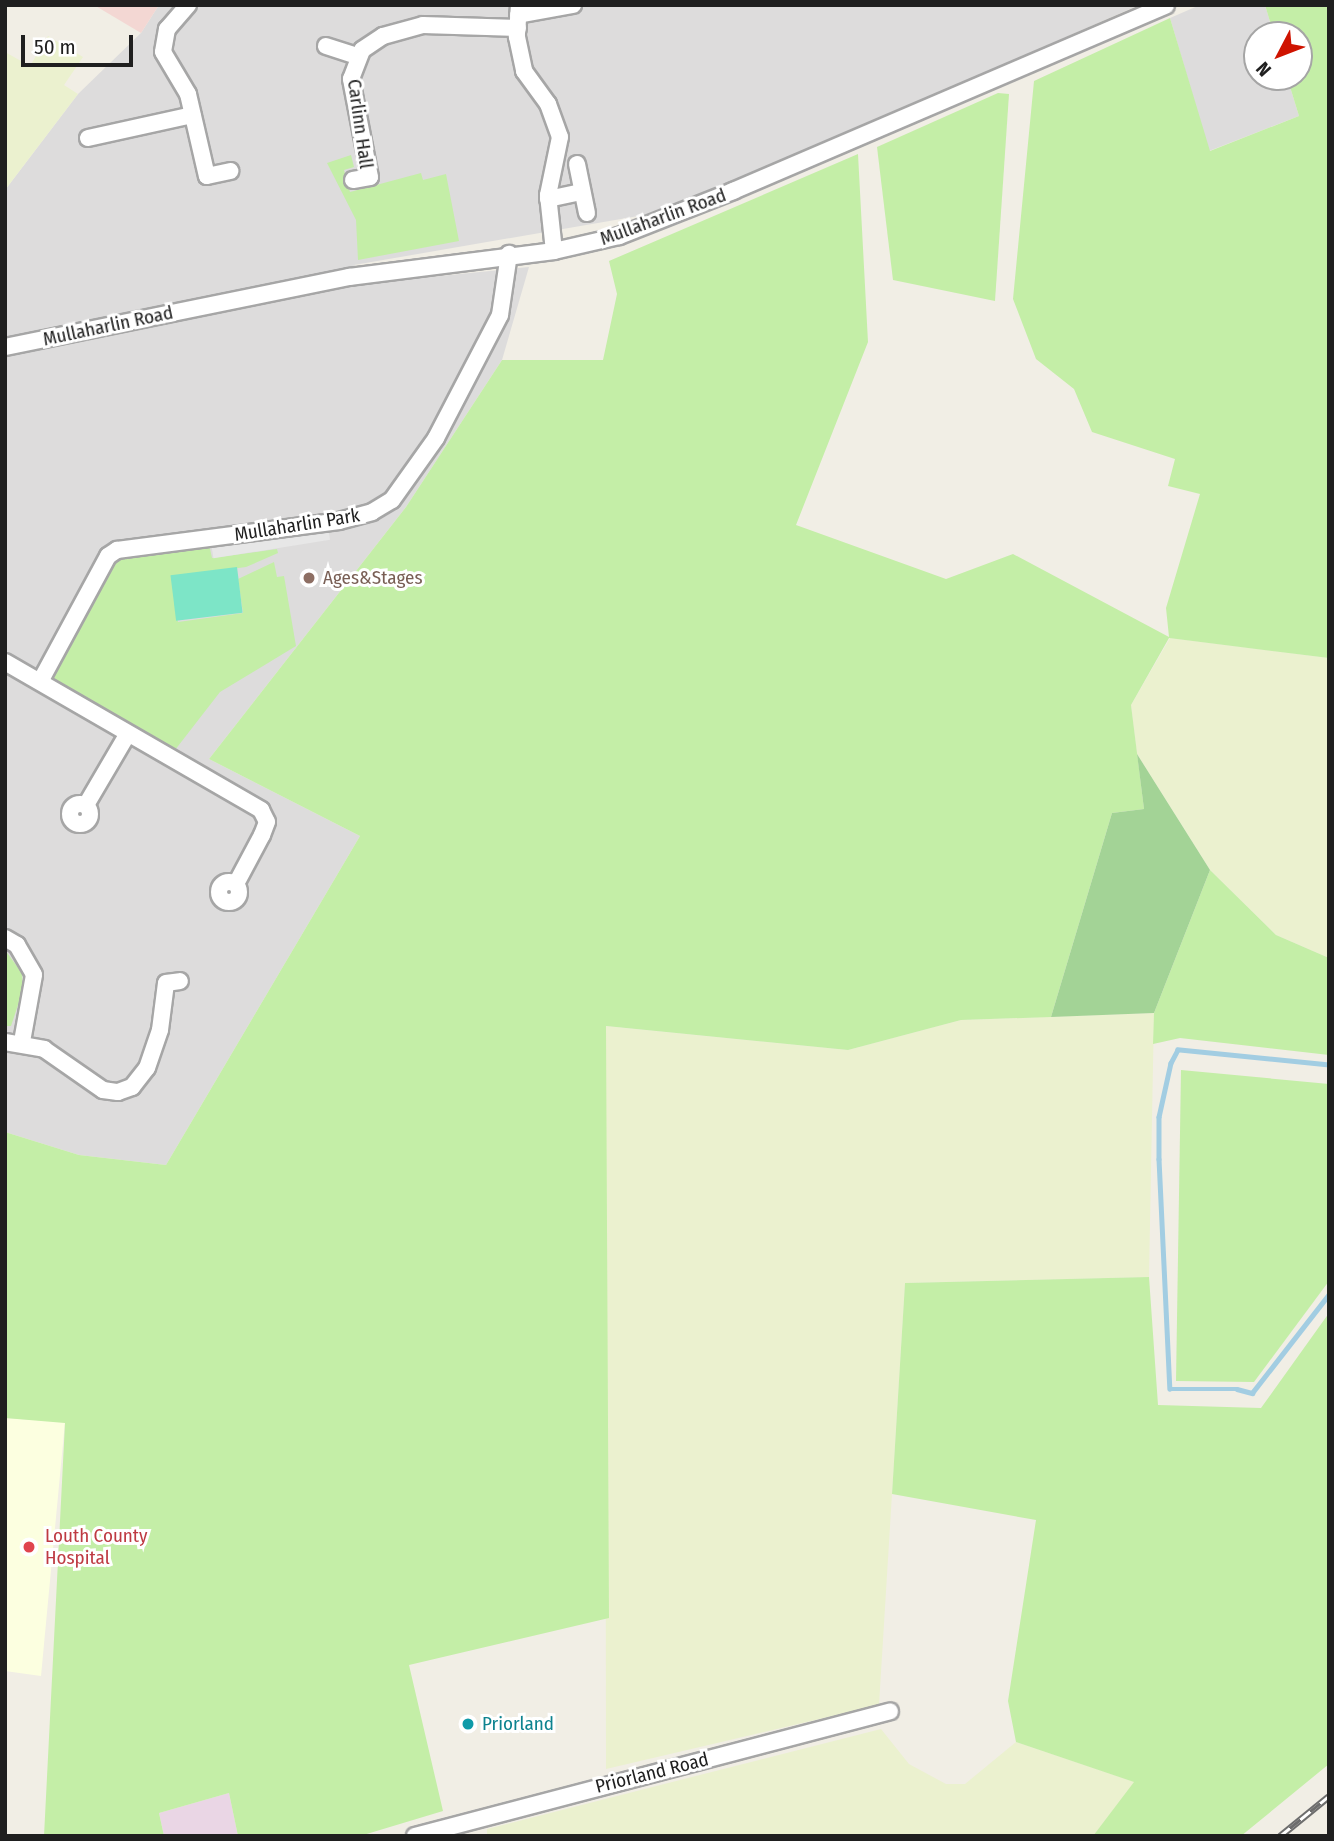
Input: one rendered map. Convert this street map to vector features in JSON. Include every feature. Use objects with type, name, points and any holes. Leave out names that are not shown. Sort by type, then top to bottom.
[{"type":"street","points":[[188,5],[162,40],[163,52],[188,94],[207,176],[230,171]]},
{"type":"street","name":"Carlinn Hall","points":[[353,180],[370,177],[352,93],[357,57],[383,36],[423,25],[518,16],[573,5]]},
{"type":"street","name":"Mullaharlin Road","points":[[5,347],[349,277],[509,254],[554,251],[655,224],[1166,5]]},
{"type":"street","points":[[518,16],[524,71],[548,104],[560,137],[548,199],[554,251]]},
{"type":"street","name":"Carlinn Hall","points":[[326,46],[357,57]]},
{"type":"street","points":[[88,138],[193,115]]},
{"type":"street","points":[[577,164],[587,213]]},
{"type":"street","points":[[548,199],[582,192]]},
{"type":"street","name":"Mullaharlin Park","points":[[41,680],[108,556],[117,550],[340,522],[372,512],[392,500],[436,438],[500,315],[509,254]]},
{"type":"street","points":[[5,662],[41,680],[127,735],[241,795],[261,810],[267,822],[236,884]]},
{"type":"street","points":[[86,805],[127,735]]},
{"type":"street","points":[[5,938],[17,945],[34,975],[14,1042],[63,1060],[103,1090],[132,1087],[157,1043],[166,983],[180,981]]},
{"type":"street","name":"Priorland Road","points":[[415,1836],[890,1711]]},
{"type":"shaded area","points":[[94,5],[159,5],[141,33]]},
{"type":"shaded area","points":[[159,5],[1139,5],[673,210],[354,265],[389,281],[529,267],[502,360],[406,507],[209,759],[360,836],[166,1165],[79,1155],[5,1132],[5,190],[78,94],[141,33]]},
{"type":"shaded area","points":[[1200,5],[1265,5],[1270,21],[1243,21],[1243,91],[1291,91],[1299,116],[1209,151],[1170,18]]},
{"type":"shaded area","points":[[48,36],[83,57],[64,85],[78,94],[5,190],[5,52],[30,66]]},
{"type":"shaded area","points":[[328,527],[330,540],[213,558],[211,545]]},
{"type":"shaded area","points":[[1170,638],[1329,658],[1329,958],[1276,935],[1210,870],[1137,754],[1131,705]]},
{"type":"shaded area","points":[[1154,1013],[1149,1277],[905,1283],[879,1705],[606,1769],[605,1026],[848,1050],[961,1020]]},
{"type":"shaded area","name":"Louth County Hospital","points":[[5,1418],[65,1422],[41,1676],[5,1671]]},
{"type":"shaded area","points":[[881,1729],[909,1764],[946,1784],[965,1784],[1016,1742],[1135,1782],[1093,1836],[487,1836],[487,1829]]},
{"type":"shaded area","points":[[229,1793],[238,1836],[164,1836],[159,1813]]},
{"type":"green space","points":[[1265,5],[1329,5],[1329,658],[1169,638],[1131,705],[1144,809],[1112,813],[1051,1017],[961,1020],[848,1050],[606,1026],[609,1618],[409,1665],[443,1811],[360,1836],[238,1836],[229,1793],[159,1813],[164,1836],[44,1836],[65,1423],[5,1418],[5,1132],[79,1155],[166,1165],[360,836],[209,759],[406,507],[502,360],[603,360],[617,294],[609,261],[858,154],[868,342],[796,525],[946,579],[1013,554],[1169,637],[1166,608],[1200,494],[1168,486],[1175,459],[1092,432],[1074,389],[1036,359],[1013,299],[1034,81],[1170,18],[1210,151],[1299,116],[1291,91],[1313,91],[1313,21],[1270,21]]},
{"type":"green space","points":[[998,93],[1009,94],[995,301],[893,280],[877,147]]},
{"type":"green space","points":[[351,155],[354,167],[344,170],[350,192],[421,173],[423,180],[446,174],[459,241],[358,260],[356,220],[327,163]]},
{"type":"green space","points":[[209,544],[212,558],[277,549],[278,553],[246,567],[172,577],[178,622],[243,613],[238,579],[274,562],[277,577],[284,576],[296,646],[220,692],[175,750],[58,685],[51,675],[106,568],[117,557]]},
{"type":"green space","points":[[237,567],[243,613],[176,621],[170,575]]},
{"type":"green space","points":[[1137,754],[1210,870],[1154,1013],[1051,1017],[1112,813],[1144,809]]},
{"type":"green space","points":[[1210,870],[1276,935],[1329,958],[1329,1055],[1180,1038],[1153,1044],[1154,1013]]},
{"type":"green space","points":[[5,950],[22,973],[23,990],[11,1026],[5,1026]]},
{"type":"green space","points":[[1181,1070],[1329,1084],[1329,1281],[1254,1382],[1176,1381]]},
{"type":"green space","points":[[1149,1277],[1158,1405],[1261,1408],[1329,1313],[1329,1764],[1241,1836],[1093,1836],[1134,1782],[1016,1742],[1008,1701],[1036,1520],[892,1494],[905,1283]]},
{"type":"waterway","points":[[1329,1065],[1178,1050],[1171,1063],[1159,1117],[1170,1389],[1237,1389],[1252,1393],[1329,1294]]},
{"type":"railway","points":[[1280,1836],[1329,1796]]},
{"type":"place","name":"Ages&Stages","points":[[309,578]]},
{"type":"place","name":"Louth County Hospital","points":[[29,1547]]},
{"type":"place","name":"Priorland","points":[[468,1724]]}]
